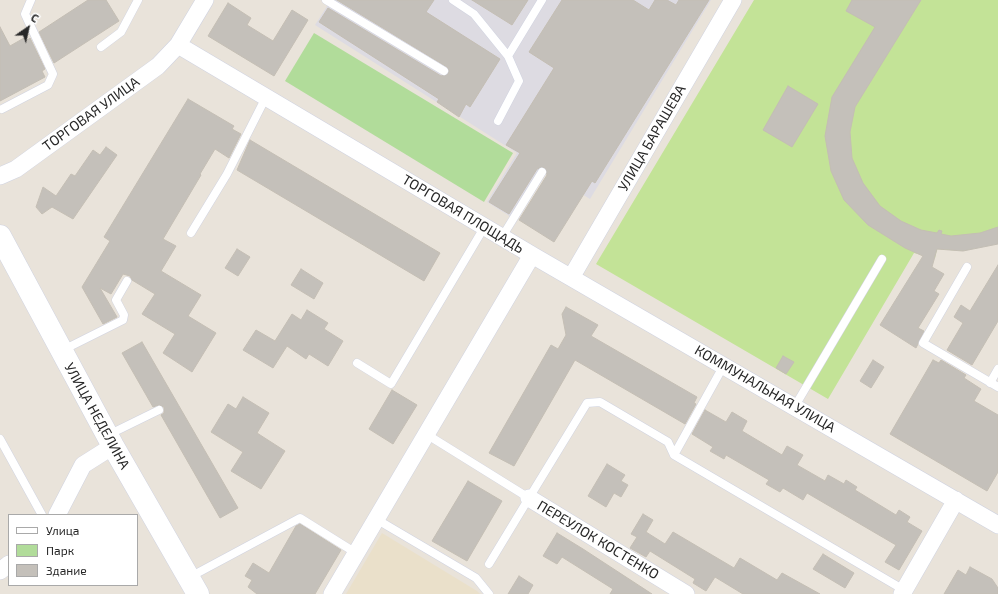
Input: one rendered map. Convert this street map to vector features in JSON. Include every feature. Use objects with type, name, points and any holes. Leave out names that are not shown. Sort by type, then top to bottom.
[{"type":"main road","name":"УЛИЦА НЕДЕЛИНА","points":[[0,236],[110,440],[193,586]]},
{"type":"street","name":"ТОРГОВАЯ УЛИЦА","points":[[0,176],[16,169],[158,66],[178,45],[205,0]]},
{"type":"street","name":"УЛИЦА БАРАШЕВА","points":[[572,276],[733,0]]},
{"type":"street","name":"ТОРГОВАЯ ПЛОЩАДЬ","points":[[178,45],[532,254],[332,594]]},
{"type":"street","name":"КОММУНАЛЬНАЯ УЛИЦА","points":[[532,254],[998,525]]},
{"type":"street","points":[[58,514],[83,464],[110,440]]},
{"type":"street","name":"ПЕРЕУЛОК КОСТЕНКО","points":[[529,498],[686,594]]},
{"type":"street","points":[[903,592],[956,500]]},
{"type":"street","points":[[0,571],[8,565]]},
{"type":"lane","points":[[2,109],[48,85],[53,74],[25,14],[31,0]]},
{"type":"lane","points":[[101,47],[121,32],[138,0]]},
{"type":"lane","points":[[326,0],[444,71]]},
{"type":"lane","points":[[453,0],[474,14],[508,56],[519,81],[498,121]]},
{"type":"lane","points":[[508,56],[542,0]]},
{"type":"lane","points":[[191,233],[227,174],[266,97]]},
{"type":"lane","points":[[502,237],[542,172]]},
{"type":"lane","points":[[357,362],[391,384],[484,226]]},
{"type":"lane","points":[[795,406],[882,258]]},
{"type":"lane","points":[[968,267],[923,343],[998,388]]},
{"type":"lane","points":[[62,351],[123,320],[124,315],[116,300],[127,281]]},
{"type":"lane","points":[[674,455],[724,365]]},
{"type":"lane","points":[[990,382],[998,369]]},
{"type":"lane","points":[[489,564],[587,403],[600,402],[668,442],[674,455],[903,592]]},
{"type":"lane","points":[[110,440],[159,410]]},
{"type":"lane","points":[[426,434],[529,498]]},
{"type":"lane","points":[[0,439],[41,514]]},
{"type":"lane","points":[[193,586],[300,518],[356,553]]},
{"type":"lane","points":[[376,519],[476,578],[489,594]]},
{"type":"shaded area","points":[[331,0],[711,0],[590,199],[541,169],[511,217],[487,202],[517,153],[315,25]]},
{"type":"shaded area","points":[[382,533],[477,591],[480,594],[346,594]]},
{"type":"green space","points":[[754,0],[998,0],[998,242],[963,251],[937,249],[935,258],[914,253],[828,399],[596,264]]},
{"type":"green space","points":[[314,33],[513,153],[484,202],[285,81]]},
{"type":"building","points":[[88,0],[106,0],[119,21],[54,63],[39,32]]},
{"type":"building","points":[[337,0],[434,0],[426,12],[500,59],[470,107],[466,104],[459,117],[437,102],[439,99],[319,22],[328,8],[441,76],[448,74],[449,71],[447,67]]},
{"type":"building","points":[[472,0],[528,0],[512,25]]},
{"type":"building","points":[[562,0],[633,0],[649,10],[655,0],[667,0],[676,5],[679,0],[709,0],[595,183],[592,181],[554,242],[519,220],[547,175],[545,168],[542,167],[537,169],[509,214],[489,202],[520,153],[506,145],[554,68],[529,52]]},
{"type":"building","points":[[852,0],[921,0],[855,107],[850,132],[852,158],[863,183],[880,206],[901,221],[921,230],[937,233],[939,230],[942,231],[941,234],[951,236],[980,233],[998,227],[998,244],[963,251],[937,249],[932,267],[944,274],[934,291],[939,294],[918,328],[924,331],[916,348],[880,325],[923,256],[905,248],[868,225],[844,200],[831,171],[825,136],[832,97],[875,27],[846,11]]},
{"type":"building","points":[[228,3],[251,18],[247,25],[273,41],[292,10],[308,20],[274,76],[208,36]]},
{"type":"building","points":[[0,27],[10,46],[24,38],[26,41],[30,38],[45,69],[42,71],[45,77],[0,101]]},
{"type":"building","points":[[788,86],[818,104],[792,147],[763,130]]},
{"type":"building","points":[[188,99],[234,126],[232,129],[241,134],[229,158],[215,149],[163,239],[176,246],[161,271],[201,295],[188,316],[216,333],[192,372],[163,353],[175,334],[142,314],[155,294],[132,280],[130,276],[123,274],[111,294],[100,288],[117,317],[103,324],[82,287],[110,241],[104,237]]},
{"type":"building","points":[[250,140],[440,253],[424,281],[237,170]]},
{"type":"building","points":[[106,147],[117,155],[73,219],[52,207],[42,214],[36,207],[43,187],[56,196],[71,174],[75,176],[93,150],[100,155]]},
{"type":"building","points":[[237,249],[250,257],[238,276],[225,268]]},
{"type":"building","points":[[998,265],[998,321],[972,365],[947,350],[963,323],[954,317],[961,305],[970,311]]},
{"type":"building","points":[[301,269],[323,283],[314,299],[291,285]]},
{"type":"building","points":[[566,307],[598,325],[591,336],[697,397],[694,403],[696,404],[685,424],[575,360],[514,466],[489,453],[551,345],[558,349],[566,335],[562,314]]},
{"type":"building","points":[[307,310],[328,323],[324,329],[343,341],[328,366],[309,354],[306,359],[287,346],[273,368],[243,350],[256,330],[275,341],[292,314],[301,320]]},
{"type":"building","points":[[142,342],[238,508],[220,518],[161,415],[164,413],[164,407],[159,405],[153,407],[122,353]]},
{"type":"building","points":[[783,356],[794,362],[786,374],[776,368]]},
{"type":"building","points":[[873,360],[884,367],[871,388],[860,381]]},
{"type":"building","points":[[933,360],[939,363],[941,360],[966,375],[964,378],[981,389],[974,401],[998,415],[998,472],[987,491],[890,434]]},
{"type":"building","points":[[392,390],[417,405],[393,444],[369,429]]},
{"type":"building","points":[[243,397],[269,413],[257,433],[285,451],[261,489],[231,471],[243,452],[211,432],[228,404],[236,409]]},
{"type":"building","points":[[705,410],[726,422],[732,412],[747,421],[742,431],[782,455],[787,446],[803,455],[797,465],[825,481],[828,475],[844,484],[846,480],[857,487],[855,490],[896,515],[899,510],[910,517],[907,522],[922,531],[899,570],[885,562],[896,545],[807,493],[803,500],[783,488],[780,492],[766,484],[769,480],[726,455],[724,459],[710,451],[713,447],[692,434]]},
{"type":"building","points":[[607,464],[625,475],[621,481],[628,485],[621,497],[614,493],[606,507],[588,496]]},
{"type":"building","points":[[468,481],[502,501],[467,561],[432,541]]},
{"type":"building","points":[[643,514],[653,520],[646,532],[665,544],[673,532],[734,568],[740,558],[777,580],[782,573],[820,594],[743,594],[715,577],[706,591],[693,583],[695,579],[650,551],[646,557],[630,548],[637,537],[631,534]]},
{"type":"building","points":[[300,524],[341,550],[315,594],[257,594],[248,587],[252,580],[245,576],[253,563],[269,573],[296,526]]},
{"type":"building","points":[[557,533],[652,594],[610,594],[613,589],[562,557],[557,564],[543,556]]},
{"type":"building","points":[[823,554],[854,573],[845,588],[813,569]]},
{"type":"building","points":[[970,567],[992,579],[998,588],[998,594],[944,594],[958,570],[966,575]]},
{"type":"building","points":[[519,576],[533,585],[528,594],[508,594]]}]
